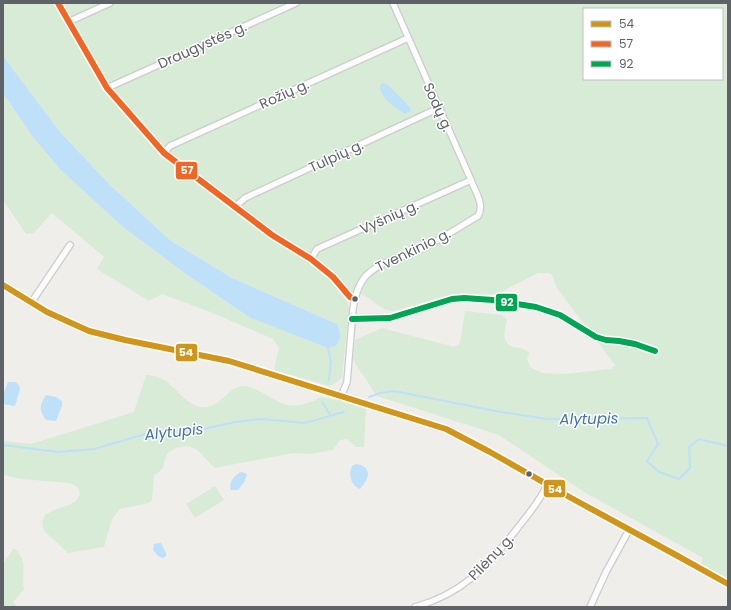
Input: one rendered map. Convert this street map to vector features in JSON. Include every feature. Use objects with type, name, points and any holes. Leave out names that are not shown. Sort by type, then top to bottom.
[{"type":"street","points":[[58,3],[107,88],[164,154],[272,235],[310,258],[333,277],[350,297],[355,299]]},
{"type":"street","points":[[68,22],[110,3]]},
{"type":"street","name":"Draugystės g.","points":[[107,88],[296,3]]},
{"type":"street","name":"Sodų g.","points":[[393,3],[471,180],[481,206],[481,211]]},
{"type":"street","name":"Rožių g.","points":[[164,154],[170,146],[408,38]]},
{"type":"street","name":"Tulpių g.","points":[[235,207],[245,198],[439,108]]},
{"type":"street","name":"Vyšnių g.","points":[[310,258],[317,249],[471,180]]},
{"type":"street","name":"Tvenkinio g.","points":[[341,397],[347,382],[355,299],[363,279],[369,272],[419,250],[478,216],[481,211]]},
{"type":"street","points":[[31,303],[70,246]]},
{"type":"street","points":[[3,285],[47,312],[89,331],[125,340],[229,361],[446,429],[484,448],[728,584]]},
{"type":"street","points":[[352,319],[390,318],[452,299],[493,300],[536,307],[560,315],[596,337],[635,344],[655,351]]},
{"type":"street","name":"Pilėnų g.","points":[[415,607],[427,605],[459,588],[478,573],[521,524],[548,485]]},
{"type":"street","points":[[590,607],[606,572],[629,530]]},
{"type":"green space","points":[[3,3],[728,3],[728,580],[701,564],[703,558],[584,492],[499,435],[377,396],[353,360],[355,340],[382,328],[454,347],[460,343],[465,311],[502,315],[507,320],[504,334],[508,344],[529,352],[527,359],[530,367],[542,373],[564,374],[611,369],[615,365],[557,288],[552,275],[549,273],[538,273],[497,294],[447,296],[394,311],[380,307],[369,298],[360,294],[347,302],[349,308],[342,377],[337,382],[330,386],[274,370],[279,348],[273,339],[213,313],[162,294],[149,301],[97,269],[104,257],[52,213],[34,233],[26,234],[3,200],[3,93],[33,137],[123,227],[186,274],[249,317],[337,324],[232,278],[171,241],[110,185],[60,132],[3,56]]},
{"type":"green space","points":[[146,375],[156,376],[164,380],[187,401],[203,407],[214,405],[232,390],[242,386],[247,386],[288,405],[295,406],[313,401],[320,397],[325,397],[366,409],[364,447],[356,447],[347,439],[340,440],[333,450],[309,454],[293,453],[215,468],[195,449],[186,446],[176,448],[168,454],[163,468],[154,475],[152,500],[149,503],[120,509],[112,519],[104,547],[68,553],[44,531],[42,522],[45,515],[74,503],[80,494],[78,487],[69,483],[22,479],[3,475],[3,441],[31,444],[134,412]]},
{"type":"green space","points":[[215,486],[224,500],[195,518],[186,504]]},
{"type":"green space","points":[[14,548],[19,553],[23,563],[24,590],[13,602],[18,607],[3,607],[3,564]]},
{"type":"water","points":[[3,56],[60,132],[110,185],[171,241],[232,278],[337,324],[340,335],[336,346],[328,348],[249,317],[186,274],[123,227],[60,169],[33,137],[3,93]]},
{"type":"water","points":[[383,83],[388,85],[410,107],[411,111],[405,114],[385,98],[382,94],[380,85]]},
{"type":"water","points":[[8,382],[15,382],[19,385],[20,389],[15,406],[3,404],[3,395]]},
{"type":"water","points":[[46,395],[56,397],[62,401],[62,406],[56,421],[46,420],[41,411],[41,405]]},
{"type":"water","points":[[357,464],[366,468],[368,471],[367,478],[360,489],[354,485],[350,475],[351,468],[353,465]]},
{"type":"water","points":[[241,472],[247,475],[244,482],[238,490],[231,490],[230,484],[232,480]]},
{"type":"water","points":[[161,543],[166,553],[166,556],[163,558],[158,556],[153,550],[154,544]]},
{"type":"waterway","points":[[328,348],[331,362],[329,380]]},
{"type":"waterway","name":"Alytupis","points":[[369,397],[380,393],[394,391],[501,412],[547,419],[647,418],[658,444],[647,461],[659,472],[679,479],[690,468],[689,447],[699,439],[728,446]]},
{"type":"waterway","points":[[322,402],[331,416]]},
{"type":"waterway","name":"Alytupis","points":[[3,445],[58,452],[94,449],[149,433],[194,431],[235,422],[261,419],[305,423],[344,412]]},
{"type":"transit line","name":"57","points":[[58,3],[107,88],[164,153],[272,235],[311,259],[333,277],[350,297],[355,299]]},
{"type":"transit line","name":"54","points":[[3,285],[47,312],[89,331],[125,340],[229,361],[446,429],[728,584]]},
{"type":"transit line","name":"92","points":[[352,319],[390,318],[452,299],[464,298],[493,300],[536,307],[560,315],[596,337],[635,344],[655,351]]}]
